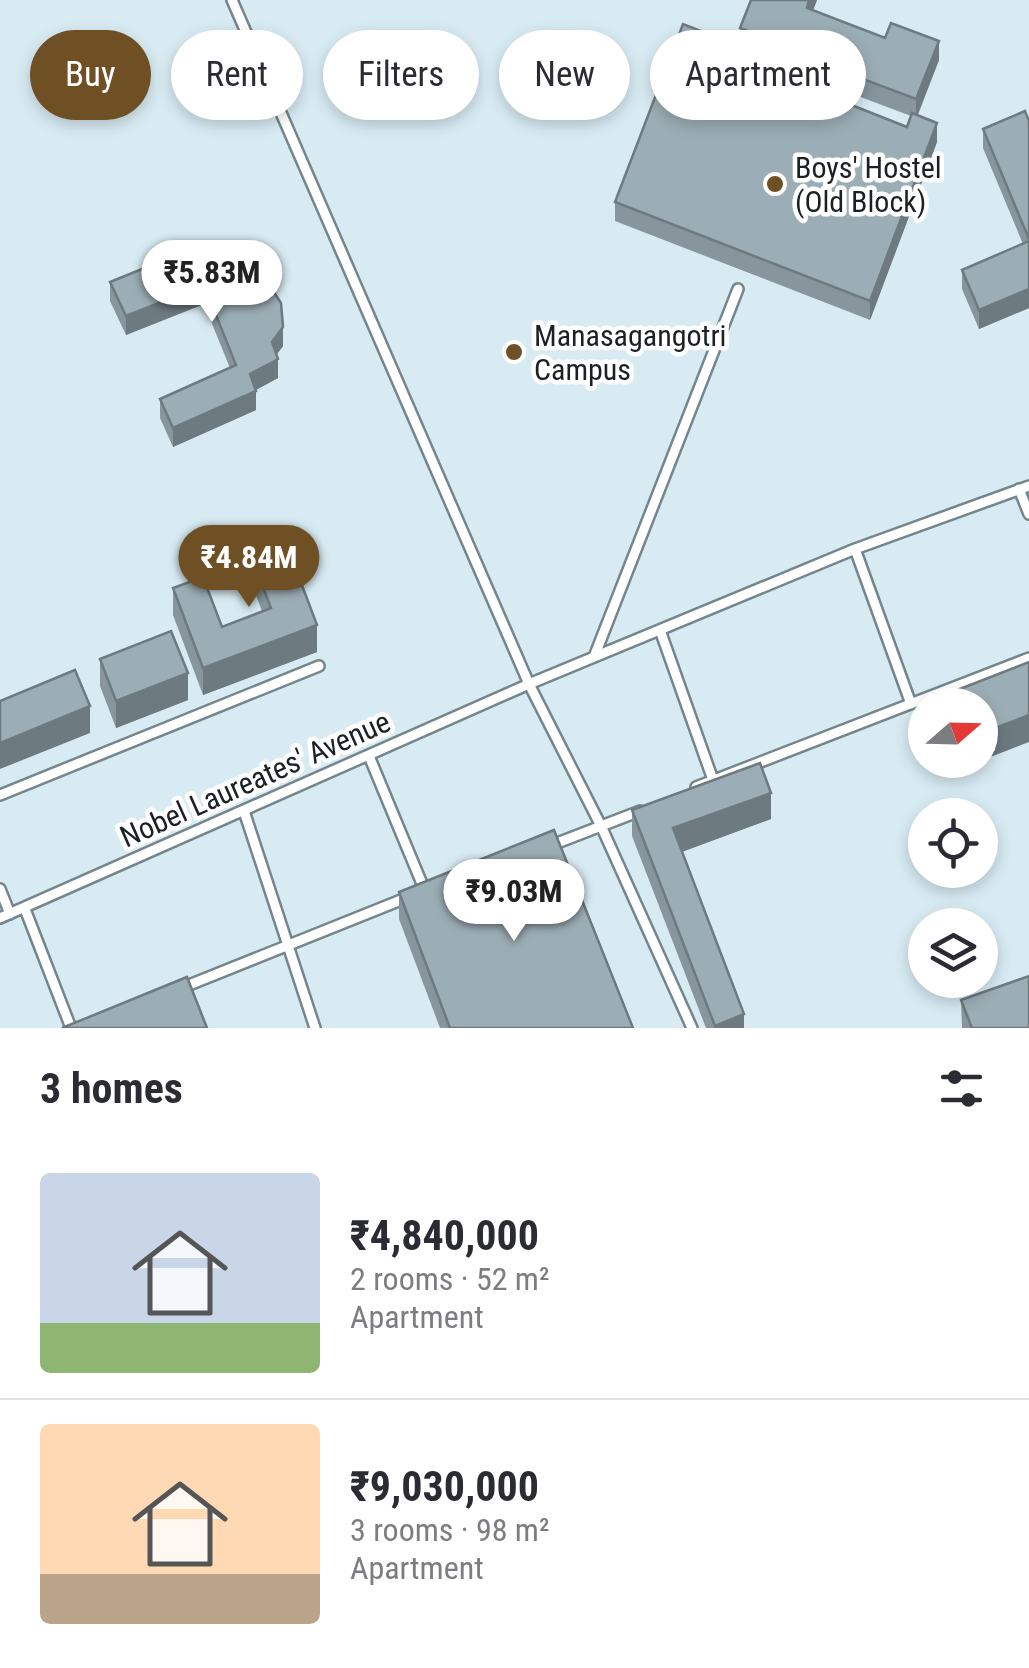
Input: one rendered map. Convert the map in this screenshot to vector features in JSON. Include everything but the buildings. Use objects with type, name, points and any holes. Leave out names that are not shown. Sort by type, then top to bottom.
[{"type":"lane","points":[[232,0],[529,684],[602,828],[692,1028]]},
{"type":"lane","points":[[594,657],[738,289]]},
{"type":"lane","points":[[1024,488],[1029,514]]},
{"type":"lane","name":"Nobel Laureates' Avenue","points":[[5,916],[529,684],[855,548],[1024,488]]},
{"type":"lane","points":[[855,548],[908,696]]},
{"type":"lane","points":[[660,630],[713,780]]},
{"type":"lane","points":[[952,688],[1029,658]]},
{"type":"lane","points":[[0,795],[319,666]]},
{"type":"lane","points":[[681,794],[908,705]]},
{"type":"lane","points":[[369,756],[425,890]]},
{"type":"lane","points":[[531,853],[649,807]]},
{"type":"lane","points":[[244,811],[316,1028]]},
{"type":"lane","points":[[168,994],[443,884]]},
{"type":"lane","points":[[0,889],[5,916]]},
{"type":"lane","points":[[24,908],[72,1028]]},
{"type":"place","name":"Boys' Hostel (Old Block)","points":[[775,184]]},
{"type":"place","name":"Manasagangotri Campus","points":[[514,352]]}]
